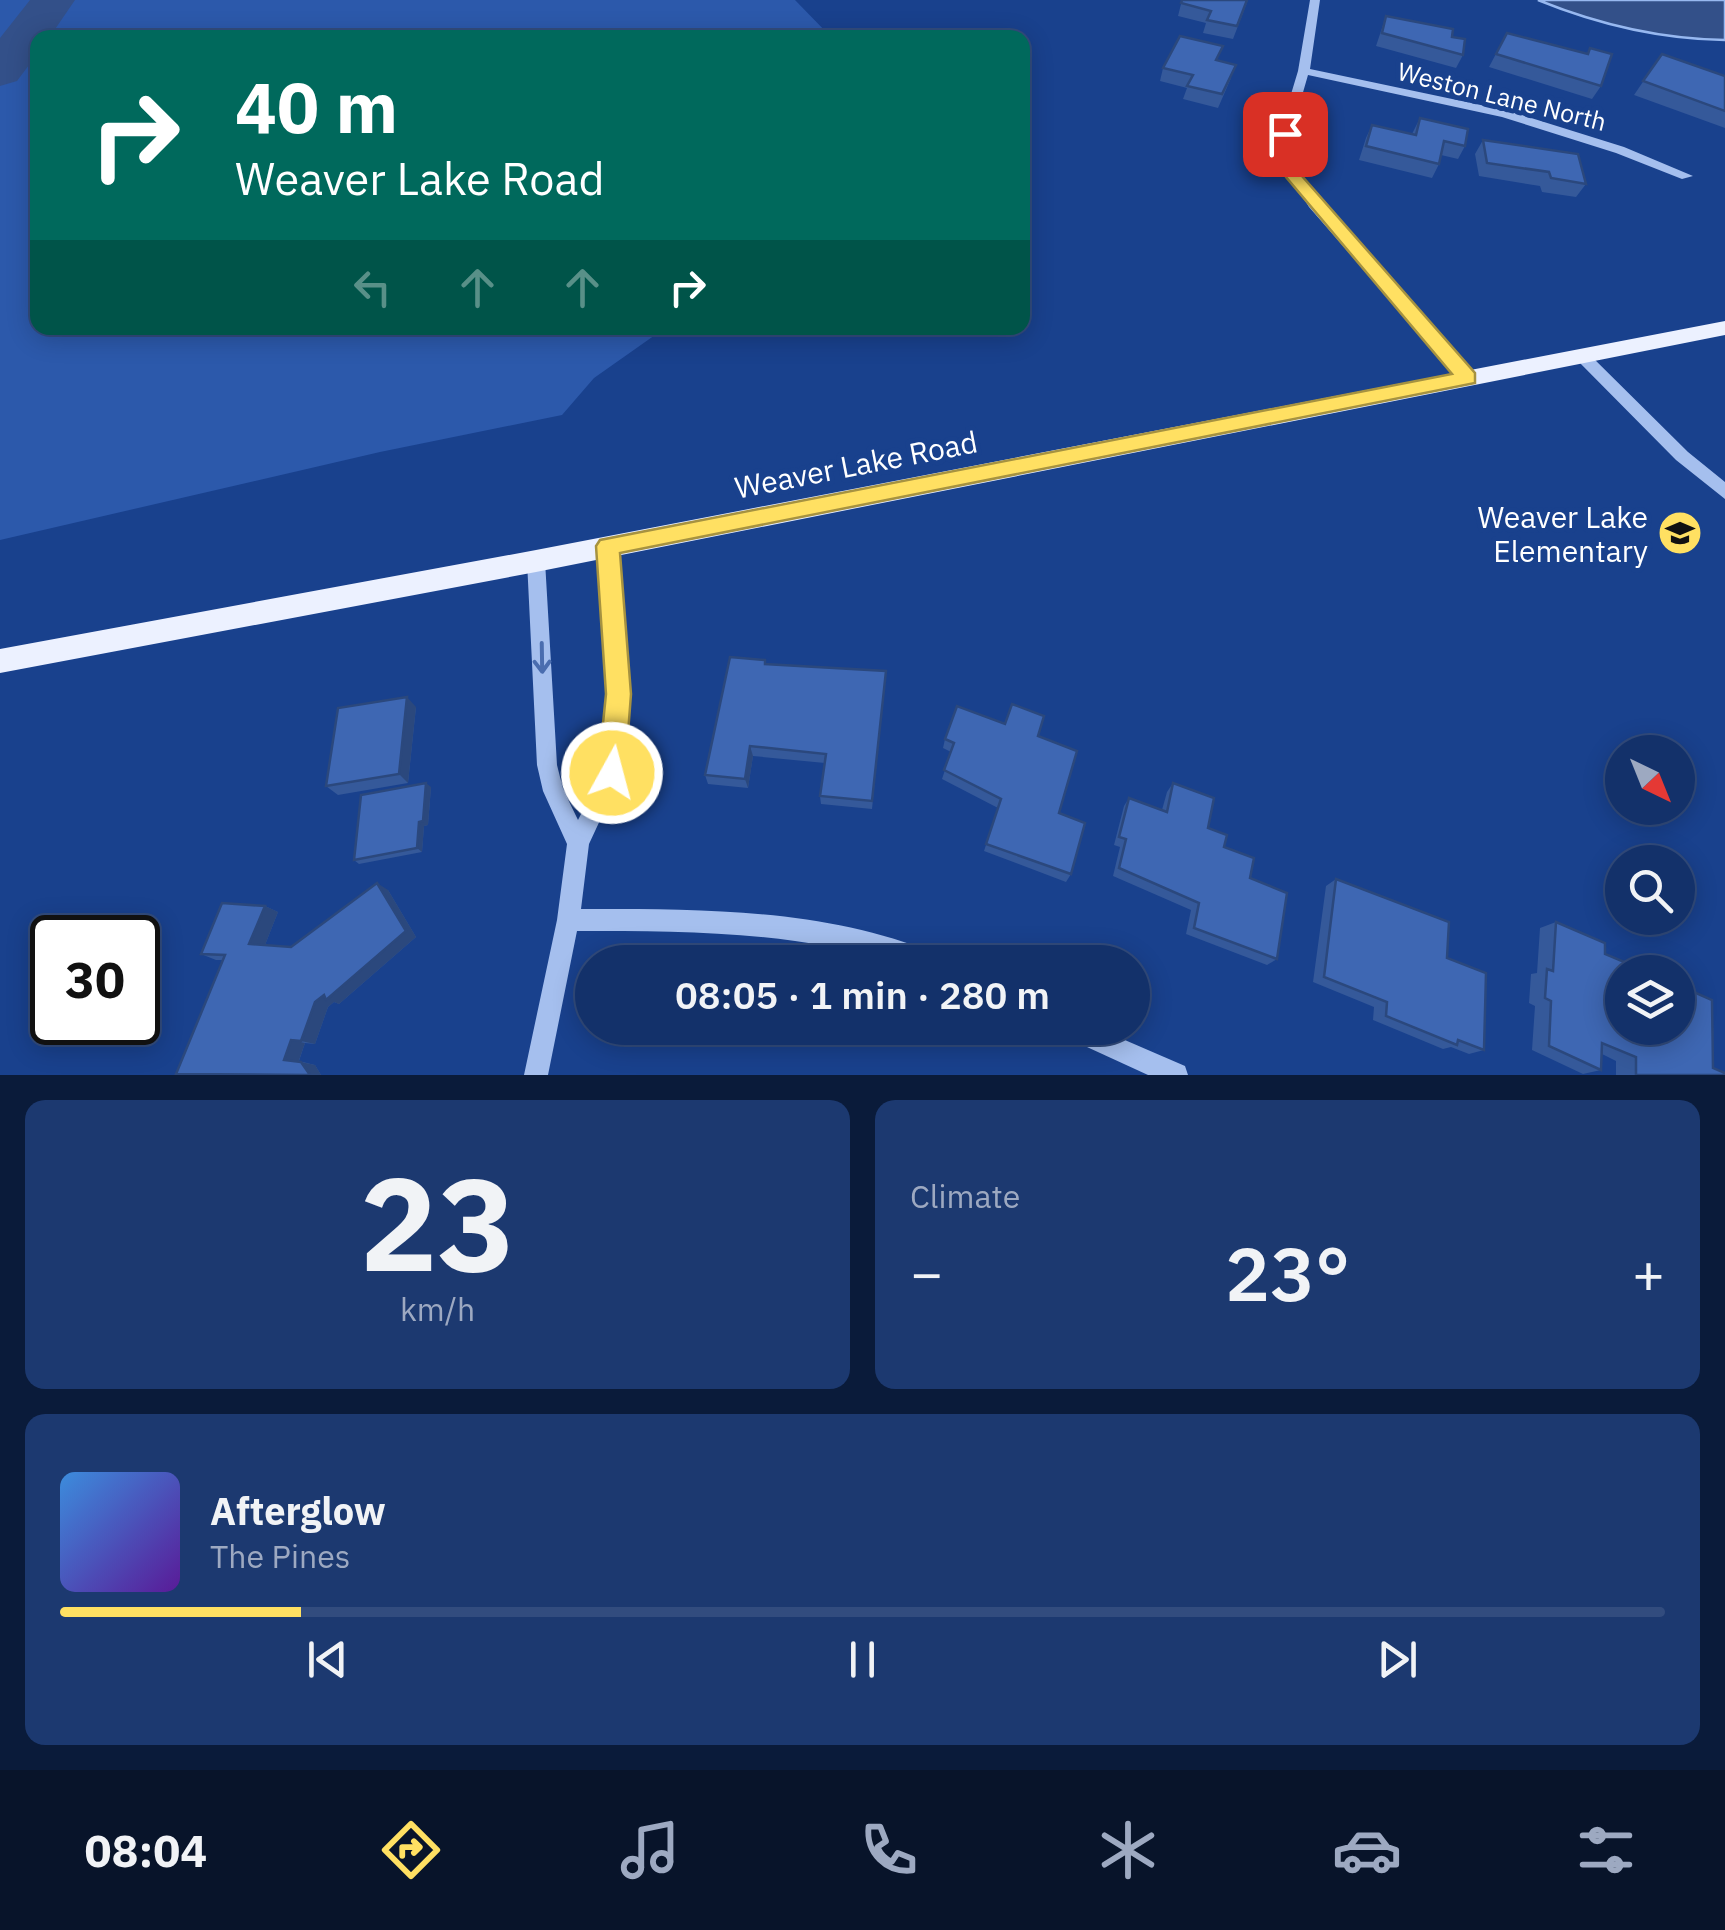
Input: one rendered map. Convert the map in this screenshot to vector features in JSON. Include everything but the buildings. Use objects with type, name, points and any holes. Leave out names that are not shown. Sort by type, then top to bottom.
[{"type":"main road","name":"Weaver Lake Road","points":[[0,660],[536,561],[1725,328]]},
{"type":"street","points":[[1315,0],[1304,71],[1285,134],[1284,156],[1294,177],[1468,378]]},
{"type":"street","name":"Weston Lane North","points":[[1304,71],[1505,114],[1687,176]]},
{"type":"street","points":[[1580,356],[1682,456],[1725,492]]},
{"type":"street","points":[[536,1075],[568,920],[578,843],[612,773],[617,739],[619,694],[608,546]]},
{"type":"street","points":[[536,561],[547,765],[553,791],[578,843]]},
{"type":"street","points":[[568,920],[737,922],[798,928],[875,945]]},
{"type":"street","points":[[1108,1045],[1176,1075]]},
{"type":"shaded area","points":[[0,0],[795,0],[824,30],[30,30],[30,335],[655,335],[594,378],[562,415],[380,452],[0,540]]},
{"type":"shaded area","points":[[1538,0],[1725,0],[1725,40],[1630,29]]},
{"type":"waterway","points":[[31,30],[53,0]]},
{"type":"waterway","points":[[0,71],[30,31]]},
{"type":"place","name":"Weaver Lake Elementary","points":[[1680,533]]},
{"type":"route","points":[[612,773],[619,694],[608,546],[1468,378],[1314,204],[1284,156],[1285,134]]}]
